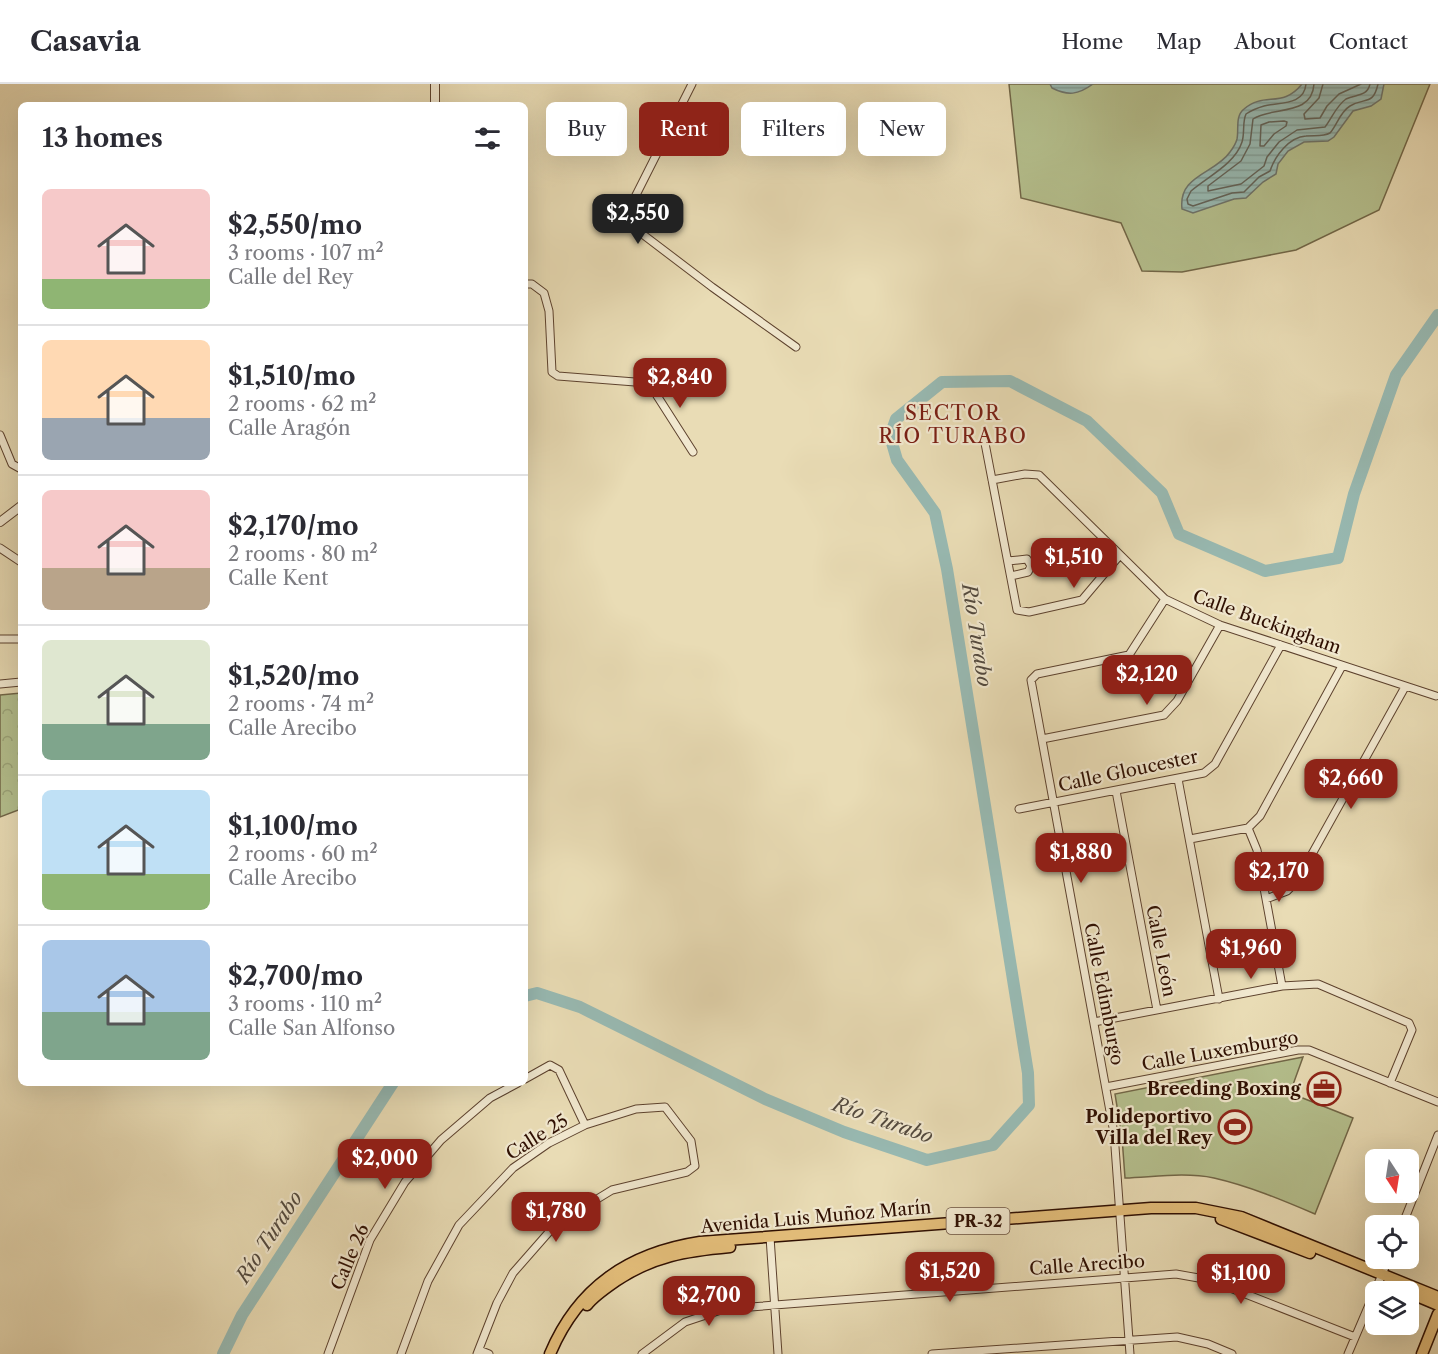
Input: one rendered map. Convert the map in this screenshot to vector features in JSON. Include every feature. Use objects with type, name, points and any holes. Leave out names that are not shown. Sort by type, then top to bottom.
[{"type":"main road","name":"Avenida Luis Muñoz Marín","points":[[550,1354],[567,1321],[605,1278],[626,1265],[651,1254],[685,1244],[771,1240],[1177,1208],[1196,1208],[1230,1215],[1381,1278],[1438,1297]]},
{"type":"main road","name":"Avenida Luis Muñoz Marín","points":[[558,1354],[564,1339],[590,1302],[629,1272],[673,1254],[771,1240]]},
{"type":"main road","name":"Avenida Luis Muñoz Marín","points":[[1381,1278],[1387,1281]]},
{"type":"main road","name":"Avenida Luis Muñoz Marín","points":[[1419,1297],[1438,1305]]},
{"type":"main road","points":[[1422,1354],[1438,1314]]},
{"type":"street","points":[[435,84],[435,102]]},
{"type":"street","points":[[692,84],[634,199],[631,215],[637,230],[796,347]]},
{"type":"street","points":[[528,284],[544,293],[549,311],[552,372],[558,376],[635,382],[679,372],[706,383]]},
{"type":"street","points":[[647,380],[693,452]]},
{"type":"street","points":[[0,435],[12,464],[18,467]]},
{"type":"street","points":[[984,438],[1017,610],[1029,612],[1082,600],[1120,555]]},
{"type":"street","name":"Calle Buckingham","points":[[992,480],[1024,474],[1039,475],[1165,600],[1220,625],[1436,696]]},
{"type":"street","points":[[0,522],[18,508]]},
{"type":"street","points":[[0,548],[18,560]]},
{"type":"street","points":[[1008,561],[1027,559],[1031,566],[1028,572],[1011,576]]},
{"type":"street","name":"Calle Edimburgo","points":[[1130,1354],[1114,1134],[1031,680],[1037,674],[1129,655],[1165,600]]},
{"type":"street","points":[[1042,739],[1164,715],[1177,701],[1220,625]]},
{"type":"street","points":[[0,639],[18,639]]},
{"type":"street","name":"Calle Gloucester","points":[[1019,809],[1204,773],[1215,764],[1281,645]]},
{"type":"street","points":[[1190,839],[1248,828],[1260,816],[1342,666]]},
{"type":"street","points":[[0,684],[18,682]]},
{"type":"street","points":[[1266,898],[1287,891],[1297,881],[1405,687]]},
{"type":"street","points":[[1178,779],[1219,999]]},
{"type":"street","name":"Calle León","points":[[1116,791],[1157,1010]]},
{"type":"street","points":[[1248,828],[1257,850],[1282,986]]},
{"type":"street","points":[[1094,1022],[1282,986],[1318,984],[1409,1023],[1412,1030],[1390,1083]]},
{"type":"street","name":"Calle Luxemburgo","points":[[1106,1087],[1298,1050],[1309,1050],[1438,1102]]},
{"type":"street","points":[[528,1077],[550,1065],[559,1070],[585,1125]]},
{"type":"street","name":"Calle 26","points":[[328,1354],[370,1240],[405,1182],[441,1140],[490,1098],[512,1086]]},
{"type":"street","name":"Calle 25","points":[[401,1354],[428,1281],[459,1225],[513,1168],[549,1143],[585,1125],[636,1109],[665,1107],[691,1141],[695,1166],[687,1172],[612,1190],[556,1224],[513,1273],[497,1303],[478,1352]]},
{"type":"street","points":[[1406,1215],[1438,1135]]},
{"type":"street","points":[[771,1240],[778,1354]]},
{"type":"street","points":[[1348,1354],[1385,1269]]},
{"type":"street","name":"Calle Arecibo","points":[[642,1354],[685,1322],[724,1309],[1176,1274],[1210,1280],[1355,1337]]},
{"type":"street","points":[[932,1354],[1177,1337],[1209,1344],[1232,1354]]},
{"type":"street","points":[[1206,1354],[1209,1344]]},
{"type":"street","points":[[478,1352],[489,1354]]},
{"type":"green space","points":[[1009,84],[1430,84],[1379,210],[1296,250],[1182,272],[1142,271],[1121,223],[1021,198]]},
{"type":"green space","points":[[18,693],[18,810],[0,817],[0,695]]},
{"type":"green space","name":"Polideportivo Villa del Rey","points":[[1303,1057],[1290,1093],[1353,1118],[1315,1214],[1253,1189],[1214,1178],[1181,1175],[1125,1178],[1122,1137],[1115,1094]]},
{"type":"water","points":[[1050,84],[1093,84],[1078,92],[1068,93],[1052,88]]},
{"type":"water","points":[[1302,84],[1384,84],[1381,99],[1371,106],[1353,111],[1334,137],[1328,141],[1304,142],[1288,151],[1278,164],[1276,174],[1263,182],[1246,198],[1234,199],[1193,213],[1182,209],[1182,198],[1191,182],[1230,152],[1237,139],[1238,119],[1241,112],[1259,101],[1287,96],[1295,92]]},
{"type":"waterway","name":"Río Turabo","points":[[528,995],[537,993],[580,1007],[765,1099],[844,1132],[927,1160],[993,1145],[1029,1105],[1028,1073],[947,569],[935,513],[897,460],[890,436],[896,419],[942,382],[1010,381],[1087,421],[1162,493],[1179,534],[1265,571],[1338,558],[1354,494],[1396,375],[1438,315]]},
{"type":"waterway","name":"Río Turabo","points":[[223,1354],[242,1315],[391,1086]]},
{"type":"place","name":"Breeding Boxing","points":[[1324,1089]]},
{"type":"place","name":"Polideportivo Villa del Rey","points":[[1235,1127]]},
{"type":"district","name":"SECTOR RÍO TURABO","points":[[953,424]]}]
